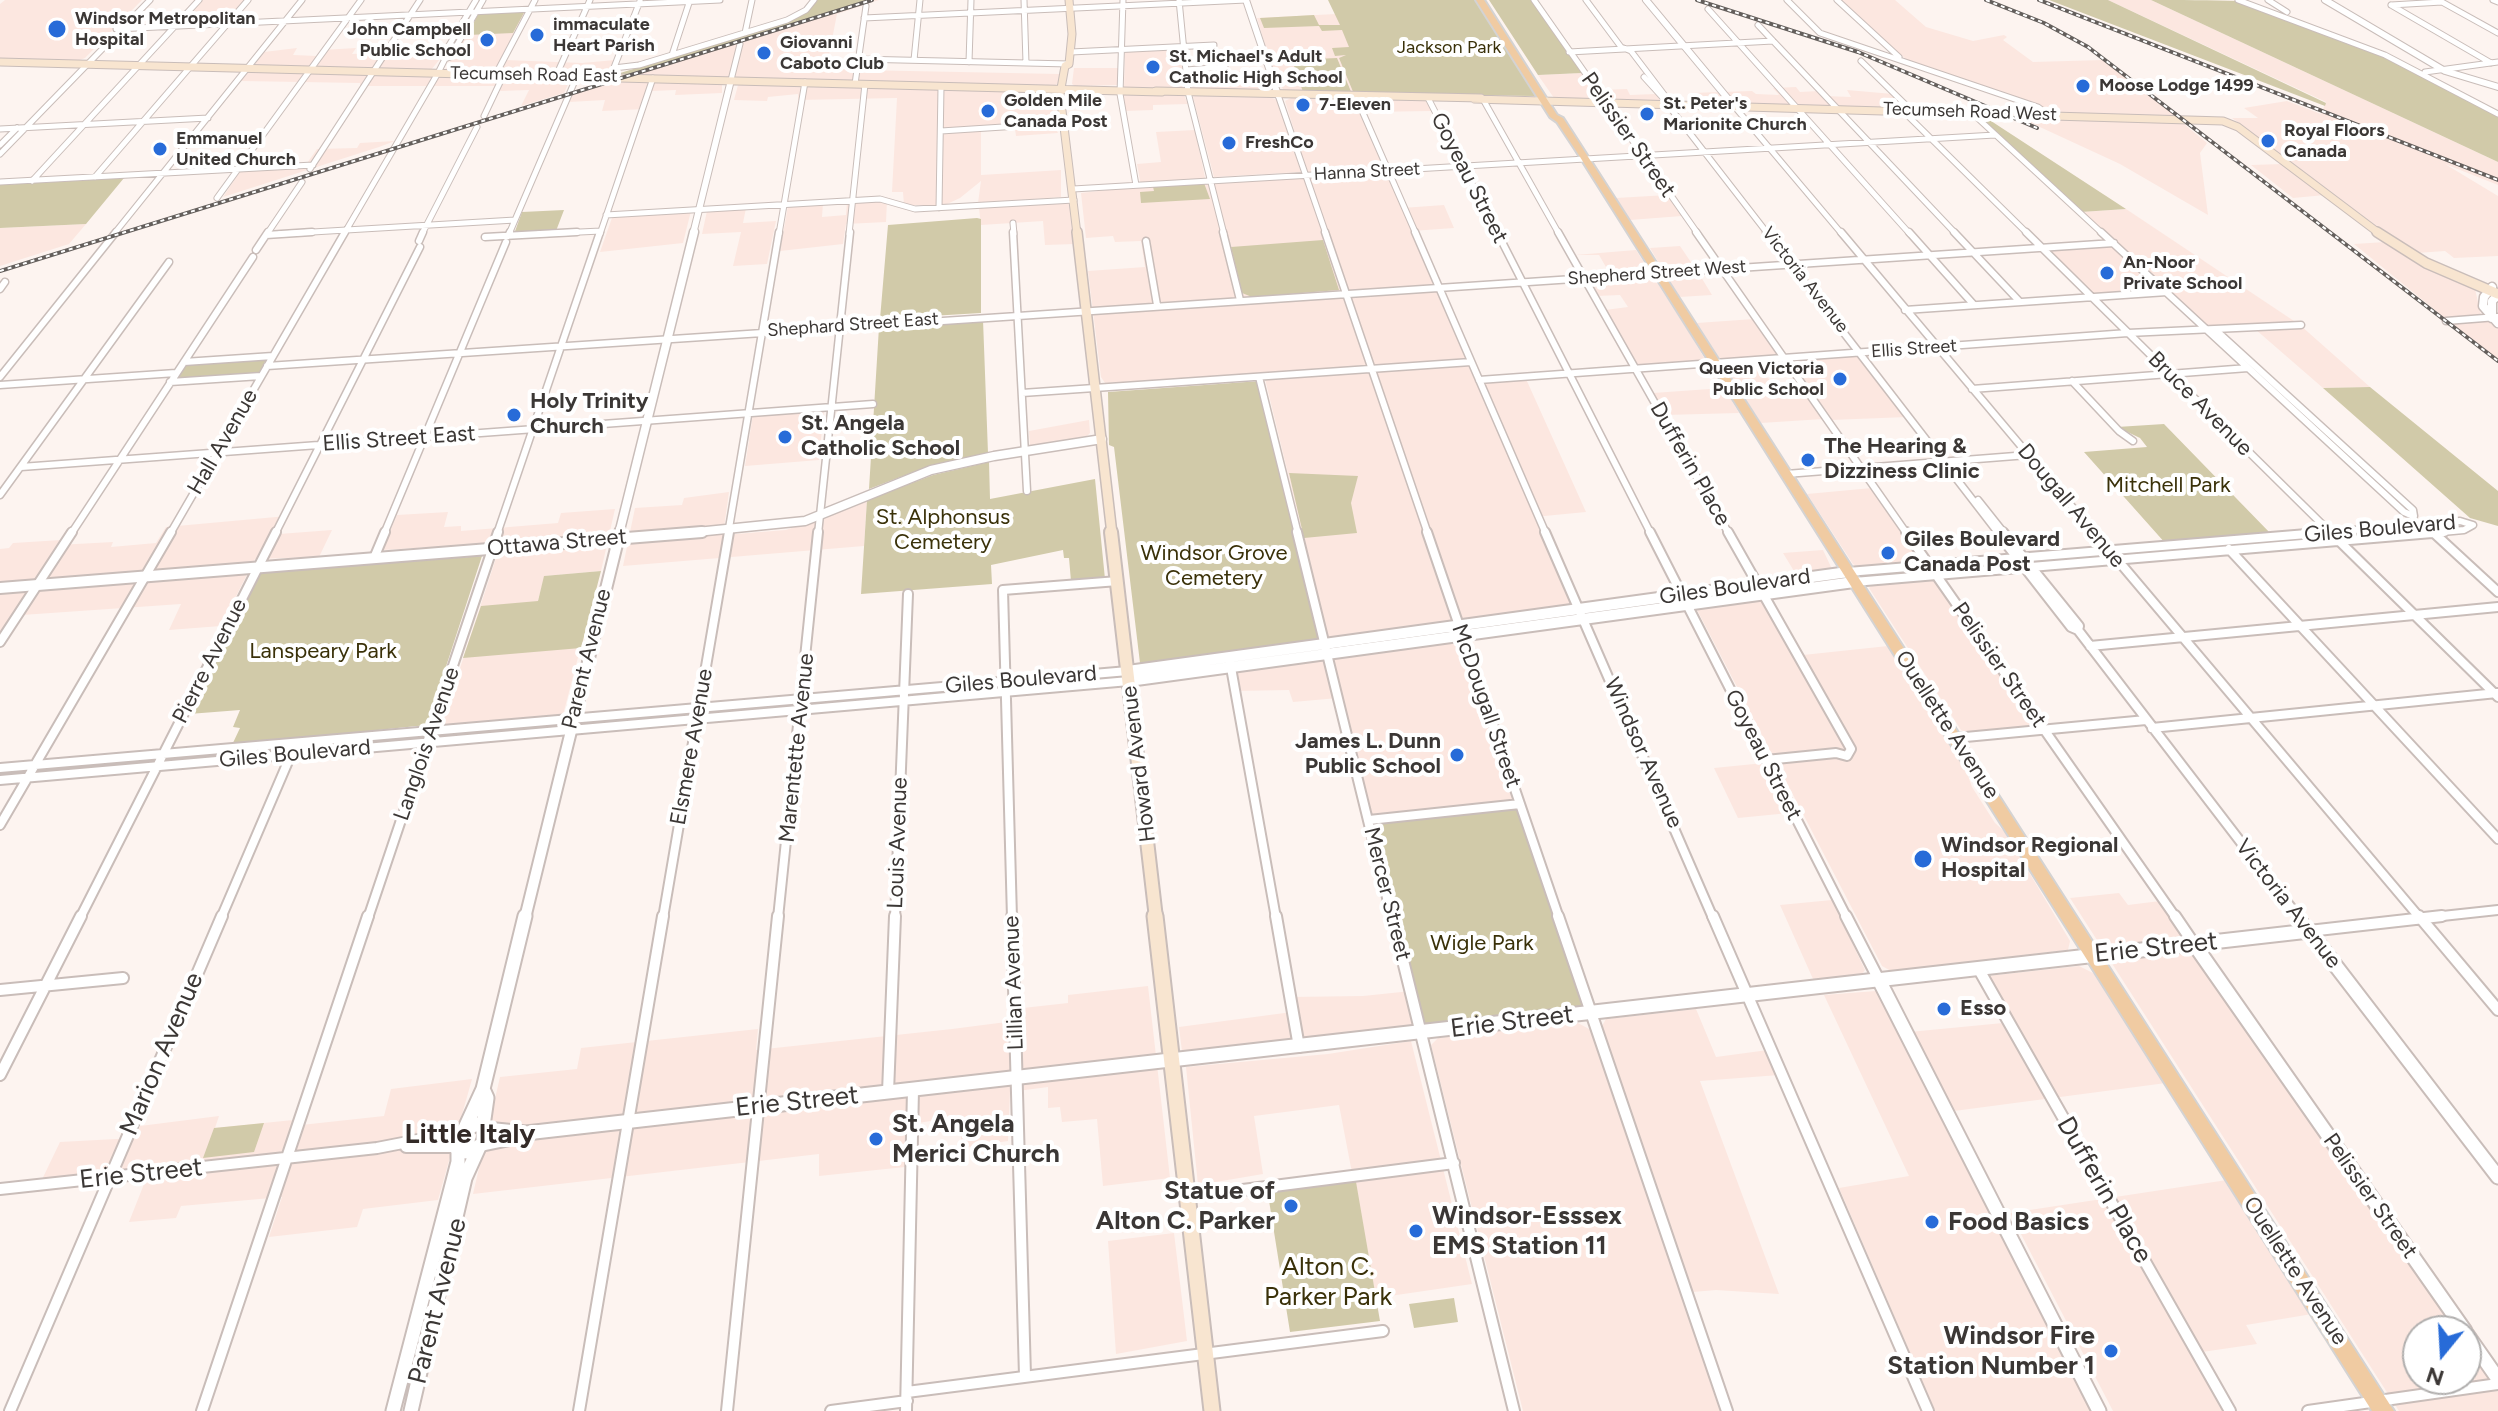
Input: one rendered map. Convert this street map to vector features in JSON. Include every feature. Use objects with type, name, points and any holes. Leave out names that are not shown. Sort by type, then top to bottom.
[{"type":"main road","name":"Ouellette Avenue","points":[[1480,0],[1549,102]]},
{"type":"main road","name":"Ouellette Avenue","points":[[1486,0],[1549,102],[1554,117],[1560,120],[2381,1406]]},
{"type":"main road","name":"Howard Avenue","points":[[1070,4],[1071,52],[1069,64],[1065,66],[1061,108],[1065,120],[1097,388],[1212,1411]]},
{"type":"main road","name":"Tecumseh Road East","points":[[4,62],[1549,102]]},
{"type":"main road","name":"Tecumseh Road East","points":[[1474,99],[1549,102]]},
{"type":"main road","name":"Tecumseh Road West","points":[[1549,102],[1666,102],[2202,119],[2230,123],[2411,257],[2495,289]]},
{"type":"street","points":[[0,145],[84,64],[144,0]]},
{"type":"street","points":[[119,28],[150,0]]},
{"type":"street","points":[[32,181],[199,0]]},
{"type":"street","points":[[95,177],[248,0]]},
{"type":"street","points":[[0,377],[302,0]]},
{"type":"street","points":[[217,198],[361,0]]},
{"type":"street","points":[[0,182],[311,167],[420,0]]},
{"type":"street","name":"Hall Avenue","points":[[0,825],[445,59],[450,57],[476,0]]},
{"type":"street","name":"Hall Avenue","points":[[472,12],[483,0]]},
{"type":"street","points":[[484,116],[535,0]]},
{"type":"street","points":[[119,28],[530,9],[589,3],[720,0]]},
{"type":"street","points":[[745,33],[752,0]]},
{"type":"street","points":[[614,68],[632,67],[797,16],[814,0]]},
{"type":"street","points":[[914,60],[920,0]]},
{"type":"street","points":[[969,62],[971,0]]},
{"type":"street","points":[[1024,0],[1026,63]]},
{"type":"street","points":[[864,18],[1024,10],[1070,4],[1246,0]]},
{"type":"street","name":"McDougall Street","points":[[1246,0],[1727,1411]]},
{"type":"street","name":"Pelissier Street","points":[[1534,0],[2453,1315]]},
{"type":"street","name":"Victoria Avenue","points":[[1588,0],[1659,97],[1707,152],[2498,1177]]},
{"type":"street","name":"Dougall Avenue","points":[[1646,0],[2498,1010]]},
{"type":"street","points":[[1787,0],[1820,33],[2038,107],[2049,115]]},
{"type":"street","points":[[1837,0],[1899,60]]},
{"type":"street","points":[[2238,0],[2300,21],[2424,72],[2498,114]]},
{"type":"street","points":[[2268,0],[2300,21]]},
{"type":"street","points":[[2325,0],[2445,71],[2498,87]]},
{"type":"street","points":[[672,55],[690,1]]},
{"type":"street","points":[[611,77],[640,2]]},
{"type":"street","points":[[1180,2],[1188,92],[1240,300]]},
{"type":"street","points":[[2495,63],[2391,5],[2442,2],[2498,33]]},
{"type":"street","points":[[556,76],[589,3]]},
{"type":"street","points":[[1124,3],[1120,91],[1136,185]]},
{"type":"street","points":[[855,84],[866,6]]},
{"type":"street","points":[[1708,9],[1974,305]]},
{"type":"street","points":[[1758,25],[2020,302]]},
{"type":"street","points":[[1569,52],[1773,41]]},
{"type":"street","name":"Parent Avenue","points":[[393,1411],[458,1162],[454,1141],[483,1089],[740,44]]},
{"type":"street","points":[[1071,52],[1214,45]]},
{"type":"street","points":[[858,59],[1069,64]]},
{"type":"street","name":"Bruce Avenue","points":[[1861,61],[1932,139],[2497,695]]},
{"type":"street","points":[[0,69],[4,62]]},
{"type":"street","points":[[2424,72],[2495,63]]},
{"type":"street","points":[[0,154],[84,64]]},
{"type":"street","points":[[1186,70],[1225,67]]},
{"type":"street","points":[[374,558],[577,76]]},
{"type":"street","name":"Langlois Avenue","points":[[202,1411],[653,78]]},
{"type":"street","name":"Elsmere Avenue","points":[[579,1411],[805,82]]},
{"type":"street","name":"Marentette Avenue","points":[[727,1411],[865,84]]},
{"type":"street","points":[[939,208],[941,87]]},
{"type":"street","name":"Windsor Avenue","points":[[1356,97],[1928,1411]]},
{"type":"street","name":"Goyeau Street","points":[[1428,98],[2099,1411]]},
{"type":"street","name":"Dufferin Place","points":[[1484,101],[1851,749],[1847,756],[1836,753],[1766,760]]},
{"type":"street","points":[[42,103],[50,103]]},
{"type":"street","points":[[1971,112],[2252,368],[2404,512],[2433,533],[2498,592]]},
{"type":"street","points":[[0,129],[208,118]]},
{"type":"street","points":[[941,131],[1065,120]]},
{"type":"street","name":"Pierre Avenue","points":[[0,1075],[363,360],[477,127]]},
{"type":"street","name":"Hanna Street","points":[[1073,189],[1995,135]]},
{"type":"street","points":[[0,642],[302,182]]},
{"type":"street","points":[[606,215],[853,200],[885,199],[905,209],[1074,200]]},
{"type":"street","points":[[266,235],[515,220]]},
{"type":"street","points":[[1013,223],[1027,491]]},
{"type":"street","points":[[485,237],[507,239],[601,231]]},
{"type":"street","points":[[1146,241],[1157,305]]},
{"type":"street","name":"Shepherd Street West","points":[[1439,287],[2114,243]]},
{"type":"street","points":[[0,495],[169,262]]},
{"type":"street","points":[[0,289],[5,282]]},
{"type":"street","name":"Shephard Street East","points":[[267,366],[1439,287]]},
{"type":"street","points":[[2446,321],[2496,319],[2492,301],[2495,289]]},
{"type":"street","points":[[1905,310],[2167,292]]},
{"type":"street","name":"Ellis Street","points":[[1479,380],[2128,333],[2301,325]]},
{"type":"street","points":[[184,362],[273,356]]},
{"type":"street","points":[[1022,393],[1471,362]]},
{"type":"street","points":[[1972,389],[2252,368]]},
{"type":"street","points":[[0,385],[176,373]]},
{"type":"street","points":[[170,382],[261,376]]},
{"type":"street","name":"Mercer Street","points":[[1259,377],[1514,1411]]},
{"type":"street","points":[[2072,381],[2119,431],[2133,441]]},
{"type":"street","name":"Ellis Street East","points":[[21,467],[873,404]]},
{"type":"street","name":"Ottawa Street","points":[[0,588],[800,523],[900,480],[933,470],[1102,439]]},
{"type":"street","points":[[1786,474],[2028,455]]},
{"type":"street","name":"Giles Boulevard","points":[[0,780],[500,735],[635,713],[752,703],[852,705],[904,696],[1129,676],[1930,566],[2024,564],[2118,560],[2433,533],[2470,529],[2473,525],[2460,521],[2422,524],[2110,552],[2024,564],[1936,575],[1851,577]]},
{"type":"street","points":[[2221,542],[2498,839]]},
{"type":"street","name":"Lillian Avenue","points":[[1025,1376],[1003,590],[1118,581]]},
{"type":"street","name":"Louis Avenue","points":[[888,1092],[908,594]]},
{"type":"street","points":[[2090,646],[2498,607]]},
{"type":"street","points":[[1230,661],[1299,1047]]},
{"type":"street","points":[[852,705],[854,695]]},
{"type":"street","name":"Giles Boulevard","points":[[0,768],[503,724],[632,725],[750,714],[854,695],[904,696]]},
{"type":"street","points":[[1955,738],[2251,718],[2497,695]]},
{"type":"street","points":[[750,714],[752,703]]},
{"type":"street","points":[[632,725],[635,713]]},
{"type":"street","points":[[500,735],[503,724]]},
{"type":"street","name":"Marion Avenue","points":[[10,1411],[297,742]]},
{"type":"street","points":[[91,772],[98,760]]},
{"type":"street","points":[[1369,820],[1520,804]]},
{"type":"street","name":"Erie Street","points":[[377,1148],[442,1145],[468,1152],[526,1133],[2498,910]]},
{"type":"street","name":"Dufferin Place","points":[[1978,968],[2230,1411]]},
{"type":"street","points":[[0,990],[123,978]]},
{"type":"street","name":"Parent Avenue","points":[[411,1411],[465,1178],[487,1138],[484,1127],[487,1098],[483,1089]]},
{"type":"street","points":[[907,1401],[913,1090]]},
{"type":"street","name":"Erie Street","points":[[0,1189],[377,1148],[484,1127],[526,1133]]},
{"type":"street","points":[[1188,1197],[1454,1163]]},
{"type":"street","points":[[436,1246],[452,1244]]},
{"type":"street","points":[[831,1411],[907,1401],[1025,1376],[1383,1331]]},
{"type":"street","points":[[413,1335],[430,1334]]},
{"type":"street","name":"Pelissier Street","points":[[2482,1357],[2498,1381]]},
{"type":"street","points":[[2308,1411],[2381,1406],[2498,1381]]},
{"type":"shaded area","name":"Windsor Metropolitan Hospital","points":[[5,0],[142,0],[85,58],[77,61],[0,59],[0,4]]},
{"type":"shaded area","points":[[201,0],[246,0],[227,21],[180,24]]},
{"type":"shaded area","points":[[869,0],[879,0],[837,14],[827,65],[835,65],[835,69],[855,69],[853,81],[722,77],[722,93],[675,95],[676,90],[652,91],[645,109],[602,111],[605,100],[569,102],[573,92]]},
{"type":"shaded area","points":[[1840,0],[1895,0],[1926,27],[1973,41],[2004,35],[2007,37],[2003,40],[2033,62],[2103,60],[2176,116],[2053,113],[1908,61]]},
{"type":"shaded area","points":[[2108,0],[2151,0],[2498,162],[2498,185],[2445,164],[2498,196],[2498,256],[2454,258],[2445,251],[2417,253],[2395,240],[2232,118],[2258,118],[2244,108],[2287,101],[2321,114],[2326,102]]},
{"type":"shaded area","name":"John Campbell Public School","points":[[526,11],[497,69],[445,70],[478,13]]},
{"type":"shaded area","points":[[1336,14],[1370,95],[1285,93],[1272,68],[1257,18]]},
{"type":"shaded area","name":"St. Michael's Adult Catholic High School","points":[[1182,47],[1182,75],[1186,90],[1124,88],[1125,50]]},
{"type":"shaded area","points":[[297,48],[293,55],[317,56],[322,50],[356,48],[352,54],[418,51],[415,58],[440,59],[431,70],[254,65],[264,52]]},
{"type":"shaded area","points":[[506,60],[582,63],[615,60],[609,73],[603,74],[502,71]]},
{"type":"shaded area","points":[[1074,68],[1119,68],[1119,85],[1075,86],[1072,84]]},
{"type":"shaded area","points":[[250,70],[571,78],[564,93],[521,106],[529,90],[500,91],[501,86],[360,86],[360,83],[241,81]]},
{"type":"shaded area","points":[[859,70],[1060,74],[1059,83],[1053,86],[860,82],[857,81]]},
{"type":"shaded area","points":[[1225,71],[1267,72],[1274,92],[1190,90],[1189,81],[1226,79]]},
{"type":"shaded area","points":[[1582,73],[1599,90],[1627,89],[1630,95],[1656,94],[1661,102],[1554,98],[1538,75]]},
{"type":"shaded area","points":[[738,85],[1051,93],[1054,125],[1058,133],[1016,136],[1015,129],[981,130],[981,175],[1061,170],[1061,197],[978,203],[981,181],[960,198],[945,205],[904,205],[903,192],[892,192],[897,98],[798,100],[798,94],[768,97],[767,101],[734,100]]},
{"type":"shaded area","points":[[1796,87],[1800,92],[1819,91],[1824,96],[1851,97],[1847,90],[1893,94],[1907,109],[1699,104],[1691,93],[1752,91],[1779,95],[1773,88]]},
{"type":"shaded area","points":[[1123,95],[1184,95],[1188,104],[1153,105],[1153,110],[1125,111]]},
{"type":"shaded area","points":[[1193,97],[1270,97],[1277,100],[1301,172],[1214,177]]},
{"type":"shaded area","points":[[1293,97],[1354,99],[1384,169],[1307,172],[1285,101]]},
{"type":"shaded area","points":[[1361,101],[1426,101],[1432,111],[1366,112]]},
{"type":"shaded area","points":[[2016,116],[2179,120],[2207,143],[2200,153],[2208,215],[2120,164]]},
{"type":"shaded area","points":[[1195,130],[1206,182],[1386,172],[1402,208],[1444,205],[1454,228],[1412,231],[1476,381],[1526,379],[1586,512],[1534,517],[1572,599],[1572,606],[1328,638],[1265,379],[1105,383],[1101,377],[1088,271],[1145,267],[1141,241],[1115,242],[1113,236],[1086,238],[1081,193],[1141,186],[1137,164],[1161,162],[1156,132]]},
{"type":"shaded area","points":[[395,141],[223,197],[241,170],[305,166],[317,149],[357,148],[360,143]]},
{"type":"shaded area","points":[[2283,164],[2325,195],[2293,198],[2251,165]]},
{"type":"shaded area","points":[[1668,195],[1682,216],[1630,220],[1616,198]]},
{"type":"shaded area","points":[[887,200],[886,222],[846,224],[843,244],[780,251],[788,206],[823,203],[822,217],[846,215],[847,202]]},
{"type":"shaded area","points":[[1070,205],[1075,244],[1045,245],[1043,221],[981,225],[979,208]]},
{"type":"shaded area","points":[[746,208],[743,223],[776,221],[767,264],[733,266],[741,232],[702,234],[707,211]]},
{"type":"shaded area","points":[[2126,209],[2300,325],[2370,387],[2323,388],[2255,329],[2213,331],[2081,212]]},
{"type":"shaded area","points":[[691,211],[683,243],[600,252],[613,215]]},
{"type":"shaded area","points":[[86,224],[69,244],[0,266],[0,228]]},
{"type":"shaded area","points":[[2385,242],[2414,260],[2475,289],[2481,315],[2446,319],[2354,244]]},
{"type":"shaded area","name":"An-Noor Private School","points":[[2113,245],[2162,291],[2094,296],[2046,249]]},
{"type":"shaded area","points":[[1680,246],[1712,295],[1679,297],[1650,248]]},
{"type":"shaded area","points":[[1636,250],[1706,361],[1636,365],[1605,310],[1628,307],[1620,295],[1597,296],[1588,280],[1610,274],[1599,255],[1575,255]]},
{"type":"shaded area","points":[[1754,319],[1779,356],[1756,358],[1779,396],[1806,394],[1823,419],[1761,423],[1697,323]]},
{"type":"shaded area","points":[[2498,320],[2498,359],[2451,323]]},
{"type":"shaded area","name":"Queen Victoria Public School","points":[[1860,355],[1907,417],[1831,420],[1789,360]]},
{"type":"shaded area","points":[[1724,388],[1739,413],[1665,415],[1653,393]]},
{"type":"shaded area","name":"St. Angela Catholic School","points":[[824,409],[819,460],[745,466],[753,414]]},
{"type":"shaded area","points":[[1089,420],[1090,433],[1087,436],[1030,446],[1029,431]]},
{"type":"shaded area","points":[[1872,488],[1925,565],[1858,567],[1853,564],[1807,494]]},
{"type":"shaded area","points":[[729,492],[723,535],[786,530],[867,500],[864,546],[623,566],[635,508],[682,505],[684,498]]},
{"type":"shaded area","points":[[615,509],[601,571],[545,576],[538,600],[594,596],[563,715],[441,726],[501,543],[382,550],[397,515],[448,512],[444,527],[461,526],[461,531],[558,523],[561,513]]},
{"type":"shaded area","points":[[287,516],[279,534],[332,530],[319,557],[255,559],[221,626],[169,630],[181,604],[22,615],[9,636],[0,636],[0,549],[9,548],[13,543],[61,540],[58,545],[113,542],[111,547],[156,543],[166,527]]},
{"type":"shaded area","points":[[1823,550],[1832,569],[1797,576],[1783,553]]},
{"type":"shaded area","points":[[1932,578],[2037,726],[1970,734],[1961,730],[1869,588],[1875,582]]},
{"type":"shaded area","name":"Windsor Regional Hospital","points":[[1767,595],[1803,655],[1888,646],[1967,773],[1972,787],[1995,823],[2005,832],[2070,941],[2068,950],[1891,971],[1882,966],[1696,608]]},
{"type":"shaded area","points":[[1462,634],[1521,809],[1369,820],[1338,698],[1293,702],[1289,690],[1235,691],[1231,667]]},
{"type":"shaded area","points":[[1764,763],[1789,813],[1738,818],[1714,768]]},
{"type":"shaded area","points":[[2119,893],[2128,905],[2160,901],[2449,1315],[2402,1315],[2402,1395],[2482,1395],[2482,1364],[2498,1387],[2498,1411],[2399,1411],[2070,898]]},
{"type":"shaded area","points":[[1832,900],[1865,970],[1862,974],[1813,979],[1780,905]]},
{"type":"shaded area","points":[[2079,966],[2097,975],[2166,1083],[1939,1113],[2091,1411],[1935,1411],[1839,1188],[1909,1176],[1824,995],[1876,991],[1899,1033],[2003,1023],[1978,977]]},
{"type":"shaded area","points":[[1148,986],[1170,1178],[1103,1186],[1097,1119],[1062,1122],[1060,1107],[1048,1108],[1048,1087],[1010,1092],[1008,1141],[961,1148],[961,1116],[906,1125],[905,1167],[819,1176],[819,1154],[473,1194],[500,1077],[577,1069],[581,1048],[758,1029],[756,1050],[952,1029],[1022,1020],[1023,1008],[1068,1003],[1068,995]]},
{"type":"shaded area","points":[[1411,991],[1421,1033],[1183,1060],[1179,1027],[1292,1012],[1290,997],[1363,996]]},
{"type":"shaded area","points":[[1696,1009],[1716,1057],[1768,1050],[1779,1075],[1700,1081],[1779,1294],[1716,1290],[1693,1292],[1602,1026],[1606,1019]]},
{"type":"shaded area","points":[[1576,1022],[1591,1030],[1720,1411],[1523,1411],[1431,1045],[1438,1038]]},
{"type":"shaded area","points":[[1411,1041],[1472,1284],[1376,1298],[1339,1105],[1254,1116],[1263,1174],[1198,1185],[1186,1067],[1328,1054]]},
{"type":"shaded area","points":[[472,1079],[438,1200],[363,1209],[357,1227],[269,1237],[282,1197],[181,1206],[176,1218],[129,1222],[146,1179],[36,1192],[60,1142],[135,1138],[140,1126],[219,1116],[215,1128],[293,1120],[292,1126],[384,1116],[391,1089]]},
{"type":"shaded area","points":[[2227,1180],[2312,1314],[2246,1325],[2257,1344],[2202,1352],[2235,1411],[2113,1411],[2010,1213]]},
{"type":"shaded area","points":[[1174,1233],[1187,1341],[1116,1354],[1108,1241]]},
{"type":"green space","points":[[817,0],[869,0],[631,75],[617,74],[738,37],[807,11]]},
{"type":"green space","name":"Jackson Park","points":[[1328,0],[1478,0],[1536,96],[1354,94],[1339,58],[1346,55],[1335,56],[1332,48],[1349,47],[1342,30],[1322,31],[1319,26],[1264,28],[1260,18],[1314,15],[1319,25],[1340,25]]},
{"type":"green space","name":"Jackson Park","points":[[1489,0],[1531,0],[1582,73],[1538,75]]},
{"type":"green space","points":[[2049,0],[2108,0],[2326,103],[2325,106]]},
{"type":"green space","points":[[2151,0],[2238,1],[2304,22],[2371,50],[2498,115],[2498,162]]},
{"type":"green space","points":[[525,11],[513,33],[468,35],[478,14]]},
{"type":"green space","points":[[1337,58],[1352,94],[1303,92],[1292,60]]},
{"type":"green space","points":[[1985,116],[2126,209],[2081,212],[1980,117]]},
{"type":"green space","points":[[124,178],[86,224],[0,228],[0,185]]},
{"type":"green space","points":[[1204,183],[1210,199],[1141,203],[1140,192],[1154,191],[1153,187]]},
{"type":"green space","points":[[564,210],[556,231],[514,234],[522,212]]},
{"type":"green space","points":[[981,219],[981,313],[880,319],[888,225]]},
{"type":"green space","points":[[1323,240],[1339,290],[1252,297],[1242,293],[1231,247]]},
{"type":"green space","name":"St. Alphonsus Cemetery","points":[[983,320],[988,453],[932,465],[869,489],[879,327]]},
{"type":"green space","points":[[267,358],[258,375],[176,381],[186,364]]},
{"type":"green space","name":"Windsor Grove Cemetery","points":[[1260,381],[1318,640],[1140,663],[1114,447],[1109,445],[1108,392]]},
{"type":"green space","points":[[2370,387],[2498,491],[2498,526],[2470,518],[2323,388]]},
{"type":"green space","name":"Mitchell Park","points":[[2164,424],[2272,535],[2166,544],[2084,452],[2147,447],[2140,438],[2117,427]]},
{"type":"green space","name":"St. Alphonsus Cemetery","points":[[989,462],[990,499],[1095,479],[1105,579],[1071,581],[1069,558],[1064,558],[1063,550],[991,565],[992,584],[861,594],[867,500],[933,475]]},
{"type":"green space","points":[[1289,473],[1358,476],[1351,503],[1357,533],[1304,538]]},
{"type":"green space","name":"Lanspeary Park","points":[[482,556],[427,725],[232,745],[240,728],[233,727],[240,710],[189,714],[260,573]]},
{"type":"green space","points":[[601,571],[581,648],[463,658],[481,606],[538,601],[544,576]]},
{"type":"green space","name":"Wigle Park","points":[[1521,809],[1591,1013],[1421,1033],[1369,820]]},
{"type":"green space","points":[[264,1123],[254,1152],[203,1158],[214,1128]]},
{"type":"green space","name":"Alton C. Parker Park","points":[[1355,1176],[1380,1321],[1290,1332],[1267,1188]]},
{"type":"green space","points":[[1454,1298],[1458,1322],[1414,1328],[1409,1304]]},
{"type":"railway","points":[[0,271],[872,0]]},
{"type":"railway","points":[[1697,0],[1858,52],[2037,128]]},
{"type":"railway","points":[[1986,0],[2044,23],[2088,47],[2498,361]]},
{"type":"railway","points":[[2039,0],[2498,180]]},
{"type":"place","name":"Windsor Metropolitan Hospital","points":[[57,29]]},
{"type":"place","name":"immaculate Heart Parish","points":[[537,35]]},
{"type":"place","name":"John Campbell Public School","points":[[487,40]]},
{"type":"place","name":"Giovanni Caboto Club","points":[[764,53]]},
{"type":"place","name":"St. Michael's Adult Catholic High School","points":[[1153,67]]},
{"type":"place","name":"Moose Lodge 1499","points":[[2083,86]]},
{"type":"place","name":"7-Eleven","points":[[1303,105]]},
{"type":"place","name":"Golden Mile Canada Post","points":[[988,111]]},
{"type":"place","name":"St. Peter's Marionite Church","points":[[1647,114]]},
{"type":"place","name":"Royal Floors Canada","points":[[2268,141]]},
{"type":"place","name":"FreshCo","points":[[1229,143]]},
{"type":"place","name":"Emmanuel United Church","points":[[160,149]]},
{"type":"place","name":"An-Noor Private School","points":[[2107,273]]},
{"type":"place","name":"Queen Victoria Public School","points":[[1840,379]]},
{"type":"place","name":"Holy Trinity Church","points":[[514,415]]},
{"type":"place","name":"St. Angela Catholic School","points":[[785,437]]},
{"type":"place","name":"The Hearing & Dizziness Clinic","points":[[1808,460]]},
{"type":"place","name":"Giles Boulevard Canada Post","points":[[1888,553]]},
{"type":"place","name":"James L. Dunn Public School","points":[[1457,755]]},
{"type":"place","name":"Windsor Regional Hospital","points":[[1923,859]]},
{"type":"place","name":"Esso","points":[[1944,1009]]},
{"type":"place","name":"St. Angela Merici Church","points":[[876,1139]]},
{"type":"place","name":"Statue of Alton C. Parker","points":[[1291,1206]]},
{"type":"place","name":"Food Basics","points":[[1932,1222]]},
{"type":"place","name":"Windsor-Esssex EMS Station 11","points":[[1416,1231]]},
{"type":"place","name":"Windsor Fire Station Number 1","points":[[2111,1351]]},
{"type":"district","name":"Little Italy","points":[[470,1135]]}]
